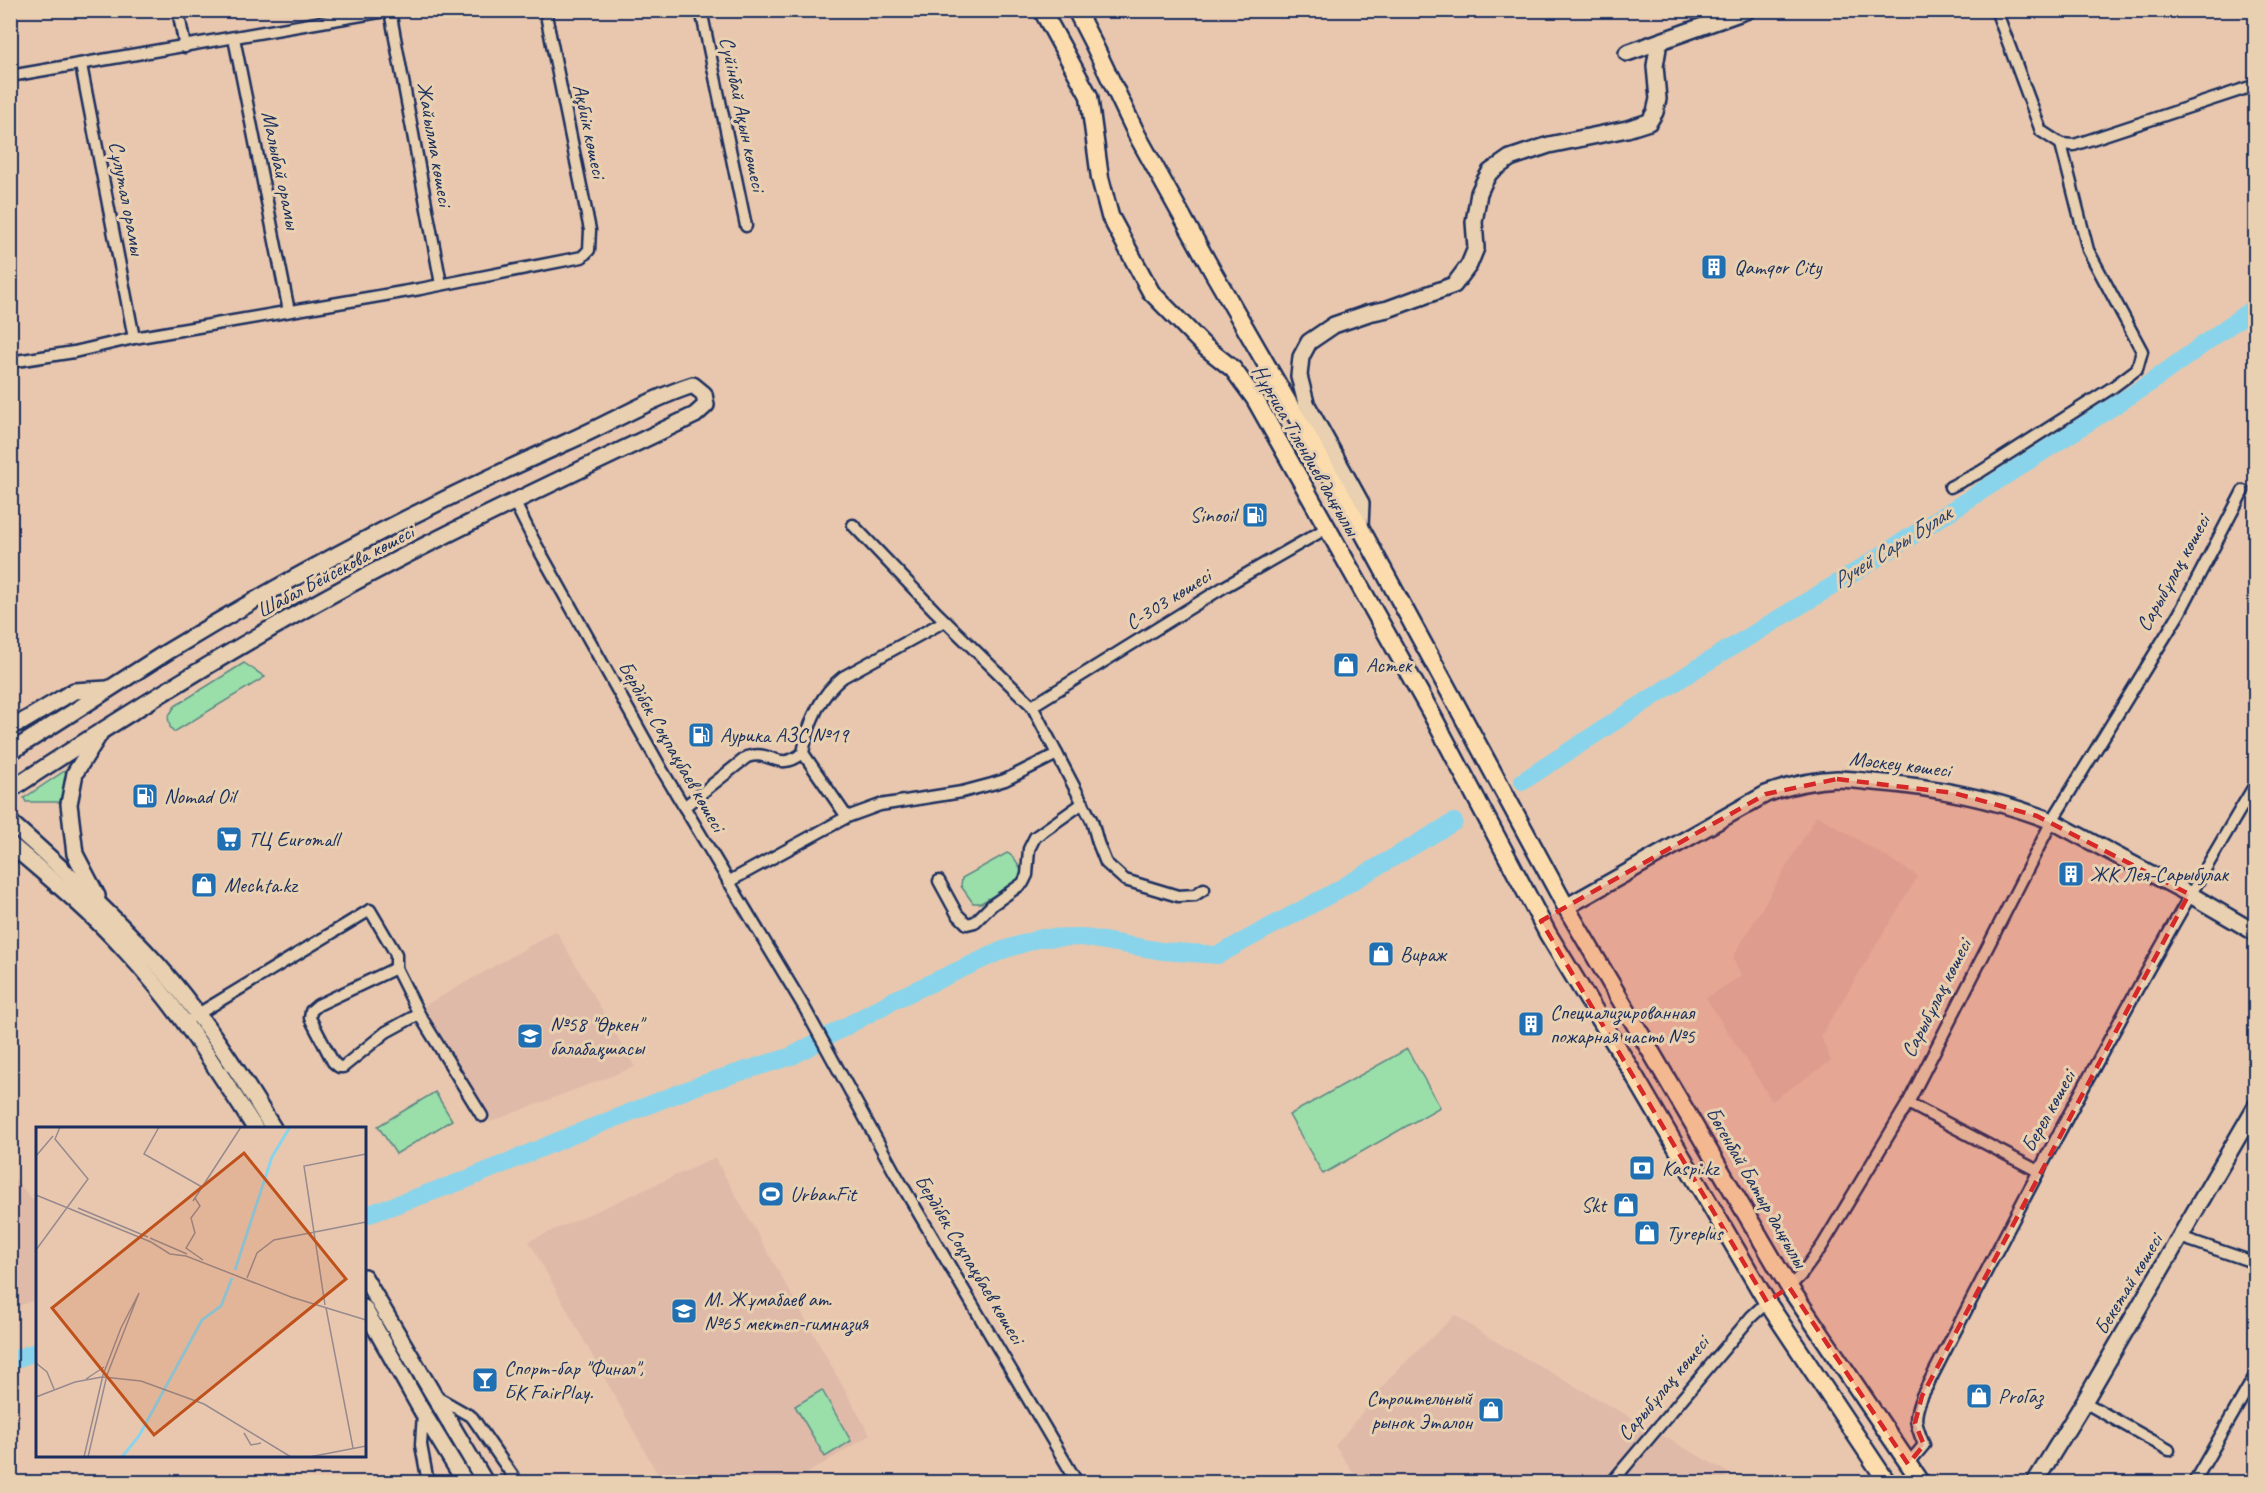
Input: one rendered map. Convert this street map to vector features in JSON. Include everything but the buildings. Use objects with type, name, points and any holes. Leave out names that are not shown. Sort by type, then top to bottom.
[{"type":"main road","name":"Нұрғиса Тілендиев даңғылы","points":[[1042,10],[1089,96],[1100,178],[1110,216],[1150,292],[1204,346],[1233,369],[1255,399],[1430,711],[1541,921]]},
{"type":"main road","name":"Нұрғиса Тілендиев даңғылы","points":[[1076,10],[1137,135],[1360,527],[1566,907]]},
{"type":"main road","points":[[1087,10],[1095,45]]},
{"type":"main road","points":[[1627,52],[1748,10]]},
{"type":"main road","points":[[1360,527],[1361,503],[1306,403],[1299,375],[1301,357],[1309,342],[1334,325],[1388,309],[1454,285],[1469,265],[1476,248],[1474,222],[1484,182],[1490,172],[1510,158],[1549,145],[1627,129],[1648,122],[1655,112],[1658,99],[1655,66],[1659,42]]},
{"type":"main road","points":[[1089,96],[1113,84]]},
{"type":"main road","name":"Шабал Бейсекова көшесі","points":[[10,752],[168,652],[379,533],[504,470],[603,426],[674,391],[693,386],[700,389],[706,399],[706,405],[695,416],[514,501],[294,615],[103,729],[10,790]]},
{"type":"main road","points":[[10,726],[74,691],[110,689]]},
{"type":"main road","points":[[1430,711],[1454,699]]},
{"type":"main road","points":[[103,729],[75,773],[69,804],[75,854],[105,911]]},
{"type":"main road","name":"Мәскеу көшесі","points":[[1541,921],[1766,794],[1785,787],[1837,779],[1891,783],[1976,797],[2052,821],[2189,894],[2256,933]]},
{"type":"main road","points":[[10,822],[49,856],[158,965],[254,1127]]},
{"type":"main road","points":[[10,844],[87,909],[192,1019],[243,1079],[272,1127]]},
{"type":"main road","points":[[10,860],[52,880]]},
{"type":"main road","name":"Бөгенбай Батыр даңғылы","points":[[1566,907],[1789,1287],[1921,1482]]},
{"type":"main road","points":[[1541,921],[1767,1302],[1884,1480]]},
{"type":"main road","name":"Бекетай көшесі","points":[[2035,1482],[2256,1106]]},
{"type":"main road","points":[[366,1280],[485,1482]]},
{"type":"main road","name":"Сарыбұлақ көшесі","points":[[1767,1302],[1789,1287]]},
{"type":"main road","points":[[366,1312],[465,1482]]},
{"type":"street","points":[[178,10],[185,46]]},
{"type":"street","name":"Ақбиік көшесі","points":[[441,284],[582,257],[589,250],[590,230],[545,10]]},
{"type":"street","name":"Сүйінбай Ақын көшесі","points":[[701,10],[746,226]]},
{"type":"street","points":[[1996,10],[2041,131],[2057,142],[2074,145],[2256,85]]},
{"type":"street","points":[[10,76],[234,38],[349,15],[391,11]]},
{"type":"street","name":"Жайылма көшесі","points":[[391,11],[441,284]]},
{"type":"street","name":"Малыбай орамы","points":[[234,38],[290,310]]},
{"type":"street","name":"Сұлутал орамы","points":[[81,65],[134,338]]},
{"type":"street","points":[[1950,487],[1980,472],[2113,387],[2137,369],[2141,360],[2142,351],[2088,250],[2057,142]]},
{"type":"street","points":[[10,362],[441,284]]},
{"type":"street","name":"Сарыбұлақ көшесі","points":[[1789,1287],[1801,1275],[1822,1246],[1908,1104],[2052,821],[2179,614],[2243,491]]},
{"type":"street","name":"Бердібек Соқпақбаев көшесі","points":[[514,501],[534,541],[684,807],[804,1007],[895,1173],[1077,1482]]},
{"type":"street","points":[[853,525],[945,621],[1032,706],[1092,821],[1106,863],[1125,880],[1178,896],[1195,895],[1204,890]]},
{"type":"street","name":"С-303 көшесі","points":[[1032,706],[1224,587],[1327,528]]},
{"type":"street","points":[[684,807],[747,757],[757,754],[785,763],[794,760],[803,753],[812,719],[830,688],[843,677],[945,621]]},
{"type":"street","points":[[803,753],[847,817]]},
{"type":"street","points":[[728,882],[847,817],[880,805],[962,792],[1005,780],[1057,754]]},
{"type":"street","name":"Берел көшесі","points":[[1908,1464],[1924,1445],[1915,1423],[1915,1413],[1922,1396],[2038,1171],[2189,894],[2256,783]]},
{"type":"street","points":[[939,880],[957,914],[967,924],[975,922],[992,905],[1023,884],[1027,875],[1029,849],[1035,837],[1083,803]]},
{"type":"street","points":[[192,1019],[370,910],[396,954],[396,968],[419,1014],[482,1116]]},
{"type":"street","points":[[396,968],[318,1005],[312,1011],[310,1018],[333,1062],[339,1067],[347,1064],[386,1032],[419,1014]]},
{"type":"street","points":[[1908,1104],[2038,1171]]},
{"type":"street","points":[[2180,1238],[2256,1263]]},
{"type":"street","name":"Сарыбұлақ көшесі","points":[[1612,1482],[1751,1317],[1767,1302]]},
{"type":"street","points":[[2194,1482],[2256,1374]]},
{"type":"street","points":[[434,1395],[472,1417],[517,1482]]},
{"type":"street","points":[[2084,1402],[2169,1450]]},
{"type":"street","points":[[423,1413],[421,1445],[428,1482]]},
{"type":"highlighted area","points":[[1837,779],[1954,793],[2037,816],[2189,894],[1922,1396],[1915,1423],[1924,1445],[1908,1464],[1789,1287],[1767,1302],[1541,921],[1766,794]]},
{"type":"shaded area","points":[[1817,815],[1918,876],[1821,1036],[1831,1061],[1772,1101],[1706,998],[1741,976],[1733,957]]},
{"type":"shaded area","name":"№58 \"Өркен\" балабақшасы","points":[[556,931],[635,1067],[490,1122],[424,1006]]},
{"type":"shaded area","name":"М. Жұмабаев ат. №65 мектеп-гимназия","points":[[715,1158],[870,1435],[793,1482],[662,1482],[529,1241]]},
{"type":"shaded area","points":[[10,1174],[36,1203],[36,1299],[11,1309]]},
{"type":"shaded area","name":"Строительный рынок Эталон","points":[[1455,1315],[1488,1337],[1729,1473],[1721,1482],[1360,1482],[1335,1446],[1392,1375]]},
{"type":"green space","points":[[244,663],[265,677],[174,732],[170,727],[168,717],[175,706]]},
{"type":"green space","points":[[69,768],[62,802],[26,802],[24,798]]},
{"type":"green space","points":[[1007,853],[1018,864],[1021,880],[981,903],[973,903],[961,886],[962,878]]},
{"type":"green space","points":[[1407,1049],[1440,1107],[1323,1174],[1289,1115]]},
{"type":"green space","points":[[435,1092],[452,1120],[396,1154],[378,1126]]},
{"type":"green space","points":[[822,1390],[851,1441],[825,1457],[795,1406]]},
{"type":"waterway","name":"Ручей Сары Булак","points":[[1523,781],[1699,667],[1849,576],[2150,383],[2256,306]]},
{"type":"waterway","points":[[366,1215],[465,1180],[702,1084],[792,1056],[894,1000],[1003,950],[1041,938],[1081,937],[1162,951],[1218,955],[1331,894],[1454,822]]},
{"type":"waterway","points":[[10,1361],[36,1352]]},
{"type":"place","name":"Qamqor City","points":[[1714,267]]},
{"type":"place","name":"Sinooil","points":[[1255,515]]},
{"type":"place","name":"Астек","points":[[1346,665]]},
{"type":"place","name":"Аурика АЗС №19","points":[[701,735]]},
{"type":"place","name":"Nomad Oil","points":[[145,796]]},
{"type":"place","name":"ТЦ Euromall","points":[[229,839]]},
{"type":"place","name":"ЖК Лея-Сарыбулак","points":[[2071,874]]},
{"type":"place","name":"Mechta.kz","points":[[204,885]]},
{"type":"place","name":"Вираж","points":[[1381,954]]},
{"type":"place","name":"Специализированная пожарная часть №5","points":[[1531,1024]]},
{"type":"place","name":"№58 \"Өркен\" балабақшасы","points":[[530,1036]]},
{"type":"place","name":"Kaspi.kz","points":[[1642,1168]]},
{"type":"place","name":"UrbanFit","points":[[771,1194]]},
{"type":"place","name":"Skt","points":[[1626,1205]]},
{"type":"place","name":"Tyreplus","points":[[1647,1233]]},
{"type":"place","name":"М. Жұмабаев ат. №65 мектеп-гимназия","points":[[684,1311]]},
{"type":"place","name":"Спорт-бар \"Финал\", БК FairPlay.","points":[[485,1380]]},
{"type":"place","name":"ProГаз","points":[[1979,1396]]},
{"type":"place","name":"Строительный рынок Эталон","points":[[1491,1410]]}]
